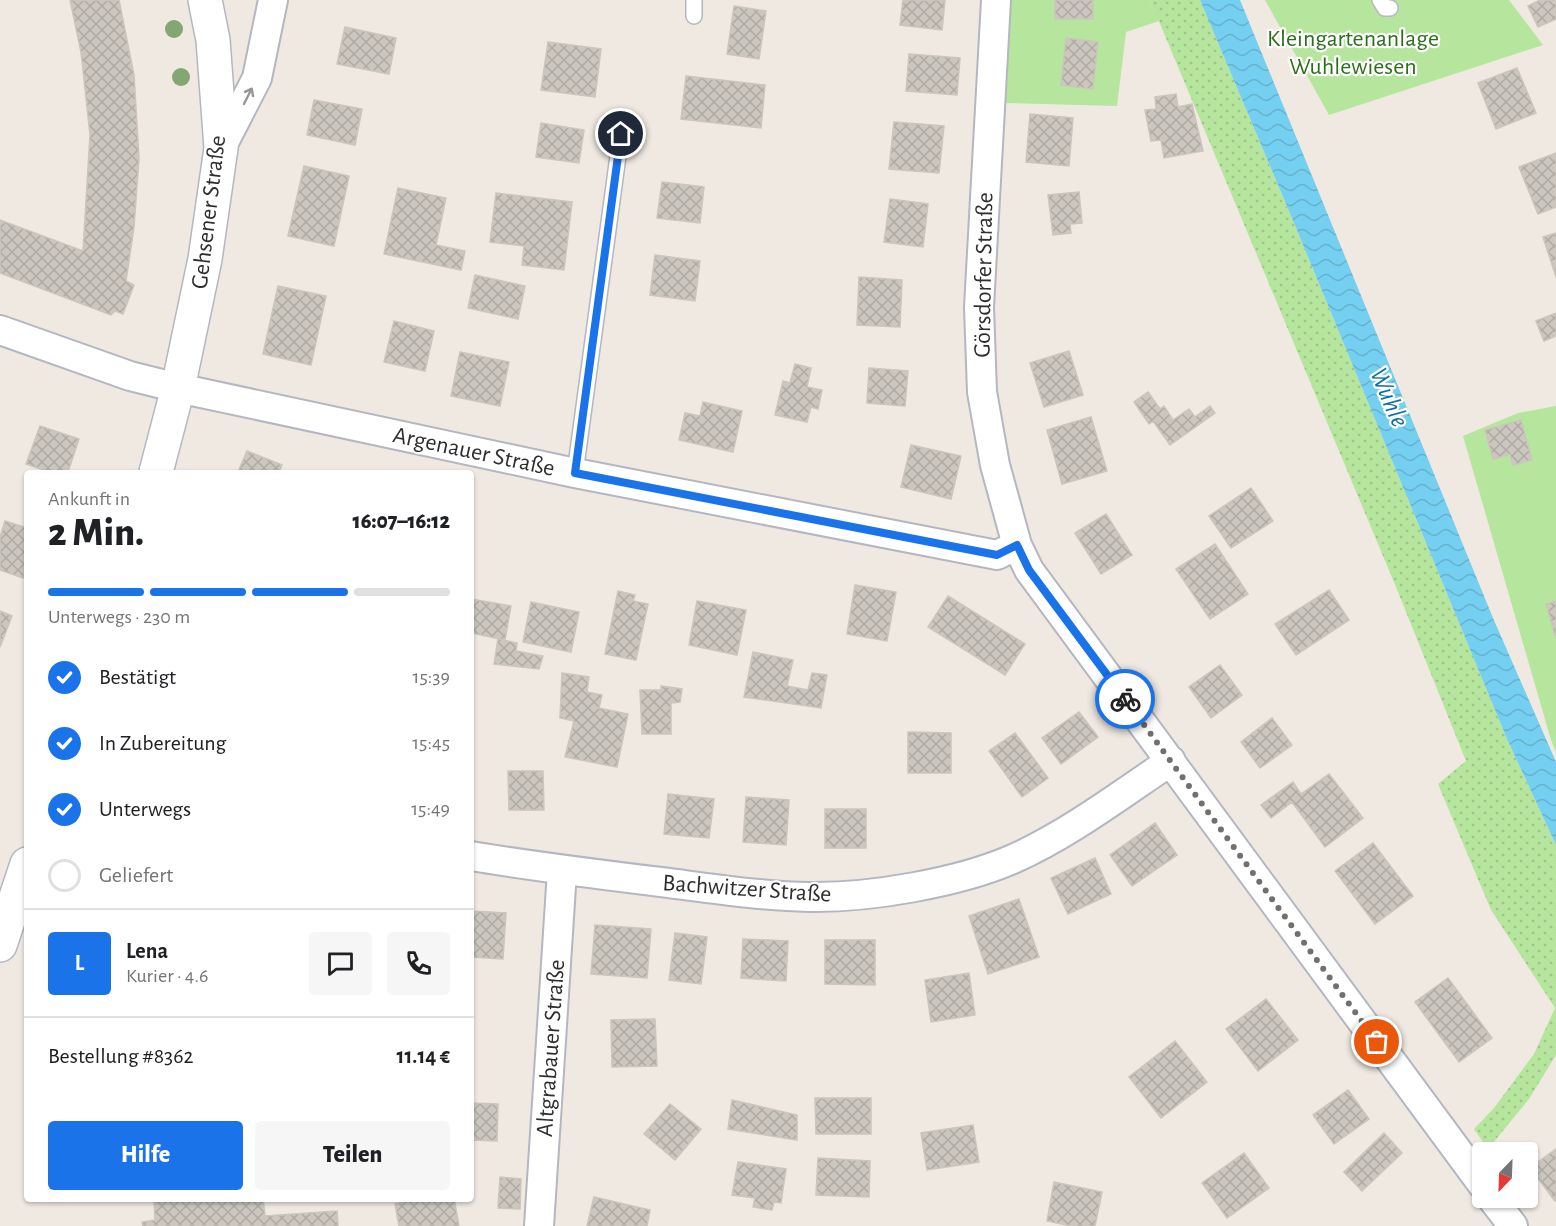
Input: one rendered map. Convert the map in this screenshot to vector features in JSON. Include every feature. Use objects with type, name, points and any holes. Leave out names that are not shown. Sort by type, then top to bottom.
[{"type":"main road","name":"Gehsener Straße","points":[[157,470],[178,388],[205,259],[221,148],[213,40],[205,0]]},
{"type":"main road","points":[[0,945],[24,873]]},
{"type":"street","points":[[221,148],[257,78],[273,0]]},
{"type":"street","name":"Görsdorfer Straße","points":[[996,0],[979,318],[982,392],[994,465],[1017,545]]},
{"type":"street","name":"Argenauer Straße","points":[[0,330],[129,376],[575,473],[997,555],[1017,545]]},
{"type":"street","points":[[1017,545],[1029,570],[1472,1170]]},
{"type":"street","name":"Bachwitzer Straße","points":[[474,856],[562,871],[747,892],[810,897],[877,892],[954,879],[1012,859],[1066,830],[1171,761]]},
{"type":"street","name":"Altgrabauer Straße","points":[[539,1226],[562,871]]},
{"type":"street","points":[[1499,1208],[1513,1226]]},
{"type":"lane","points":[[694,0],[694,16]]},
{"type":"lane","points":[[575,473],[621,134]]},
{"type":"green space","points":[[1009,0],[1150,0],[1159,21],[1126,32],[1117,106],[1006,103]]},
{"type":"green space","points":[[1150,0],[1200,0],[1507,739],[1556,845],[1556,1055],[1529,1099],[1494,1142],[1483,1142],[1474,1129],[1494,1108],[1534,1054],[1555,1008],[1491,910],[1438,784],[1466,761],[1396,587]]},
{"type":"green space","name":"Kleingartenanlage Wuhlewiesen","points":[[1265,0],[1509,0],[1543,45],[1329,115]]},
{"type":"green space","points":[[1556,406],[1556,752],[1463,436],[1518,413]]},
{"type":"water","name":"Wuhle","points":[[1200,0],[1240,0],[1493,618],[1556,762],[1556,845],[1507,739]]},
{"type":"building","points":[[70,0],[119,0],[134,75],[139,158],[134,227],[126,281],[134,285],[123,314],[115,311],[111,315],[0,273],[0,220],[83,251],[90,135],[81,52]]},
{"type":"building","points":[[903,0],[945,0],[942,30],[900,25]]},
{"type":"building","points":[[1055,0],[1093,0],[1093,19],[1055,19]]},
{"type":"building","points":[[1540,0],[1556,0],[1556,19],[1538,27],[1528,6]]},
{"type":"building","points":[[734,6],[766,11],[759,59],[727,54]]},
{"type":"building","points":[[345,27],[396,38],[389,74],[337,64]]},
{"type":"building","points":[[1066,38],[1098,42],[1093,89],[1061,85]]},
{"type":"building","points":[[548,42],[601,49],[595,97],[541,90]]},
{"type":"building","points":[[909,54],[960,58],[957,95],[906,91]]},
{"type":"building","points":[[1517,68],[1536,113],[1496,129],[1478,83]]},
{"type":"building","points":[[686,76],[765,85],[761,128],[681,119]]},
{"type":"building","points":[[1176,94],[1178,107],[1192,104],[1203,151],[1164,158],[1161,140],[1151,141],[1145,110],[1156,109],[1155,97]]},
{"type":"building","points":[[314,100],[362,109],[355,145],[307,135]]},
{"type":"building","points":[[1030,114],[1073,118],[1069,166],[1026,162]]},
{"type":"building","points":[[894,122],[944,126],[939,173],[889,169]]},
{"type":"building","points":[[541,123],[584,130],[579,163],[536,157]]},
{"type":"building","points":[[1556,153],[1556,207],[1538,214],[1519,167]]},
{"type":"building","points":[[304,166],[349,176],[334,246],[288,236]]},
{"type":"building","points":[[662,182],[704,187],[700,223],[657,218]]},
{"type":"building","points":[[398,188],[446,198],[436,245],[465,251],[461,270],[384,254]]},
{"type":"building","points":[[1079,192],[1082,223],[1070,224],[1071,233],[1053,235],[1048,195]]},
{"type":"building","points":[[496,193],[572,202],[564,270],[522,265],[524,246],[490,242]]},
{"type":"building","points":[[890,199],[928,204],[923,247],[884,242]]},
{"type":"building","points":[[1556,233],[1556,277],[1543,237]]},
{"type":"building","points":[[655,255],[700,261],[695,301],[650,295]]},
{"type":"building","points":[[475,275],[525,286],[518,319],[468,308]]},
{"type":"building","points":[[859,277],[902,280],[900,327],[857,325]]},
{"type":"building","points":[[278,286],[326,296],[311,365],[263,354]]},
{"type":"building","points":[[1556,313],[1556,336],[1544,341],[1536,321]]},
{"type":"building","points":[[394,321],[434,331],[425,371],[384,362]]},
{"type":"building","points":[[1069,351],[1083,395],[1044,407],[1030,363]]},
{"type":"building","points":[[460,352],[509,362],[500,406],[451,396]]},
{"type":"building","points":[[795,364],[811,368],[807,387],[822,390],[818,409],[811,407],[807,422],[775,415],[783,381],[790,383]]},
{"type":"building","points":[[869,368],[908,371],[905,406],[867,403]]},
{"type":"building","points":[[1148,392],[1160,409],[1164,406],[1173,420],[1189,409],[1195,417],[1210,406],[1215,413],[1170,445],[1153,421],[1149,424],[1134,402]]},
{"type":"building","points":[[703,402],[742,411],[733,452],[679,440],[685,413],[700,416]]},
{"type":"building","points":[[1091,417],[1107,471],[1062,484],[1047,430]]},
{"type":"building","points":[[1521,420],[1532,460],[1513,465],[1510,454],[1493,459],[1485,430]]},
{"type":"building","points":[[40,426],[79,439],[69,470],[43,470],[26,464]]},
{"type":"building","points":[[911,445],[961,456],[951,499],[901,487]]},
{"type":"building","points":[[247,451],[282,465],[280,470],[239,470]]},
{"type":"building","points":[[1251,488],[1273,521],[1231,548],[1209,516]]},
{"type":"building","points":[[1106,514],[1132,555],[1101,574],[1075,533]]},
{"type":"building","points":[[5,521],[24,527],[23,578],[0,570],[0,537]]},
{"type":"building","points":[[1215,544],[1248,594],[1210,619],[1176,569]]},
{"type":"building","points":[[855,585],[896,592],[887,641],[847,634]]},
{"type":"building","points":[[1329,590],[1349,620],[1296,655],[1275,624]]},
{"type":"building","points":[[618,591],[635,595],[633,601],[648,604],[636,660],[605,654]]},
{"type":"building","points":[[948,596],[1025,644],[1005,675],[928,627]]},
{"type":"building","points":[[474,600],[511,606],[505,640],[474,634]]},
{"type":"building","points":[[697,601],[746,610],[737,655],[689,645]]},
{"type":"building","points":[[1556,601],[1556,639],[1546,604]]},
{"type":"building","points":[[531,602],[579,612],[571,652],[523,642]]},
{"type":"building","points":[[0,611],[12,616],[0,647]]},
{"type":"building","points":[[498,639],[517,643],[516,651],[543,656],[539,669],[494,664]]},
{"type":"building","points":[[753,652],[793,660],[787,686],[808,690],[812,673],[827,675],[821,708],[744,697]]},
{"type":"building","points":[[1220,665],[1242,695],[1211,718],[1189,687]]},
{"type":"building","points":[[562,673],[589,677],[587,692],[602,695],[599,708],[628,714],[617,767],[565,757],[574,721],[560,718]]},
{"type":"building","points":[[661,686],[682,689],[680,702],[671,703],[671,734],[642,734],[640,690],[661,690]]},
{"type":"building","points":[[1079,712],[1098,737],[1061,764],[1042,738]]},
{"type":"building","points":[[1272,718],[1292,745],[1260,768],[1241,742]]},
{"type":"building","points":[[908,732],[951,733],[951,773],[908,773]]},
{"type":"building","points":[[1015,733],[1048,778],[1022,797],[989,751]]},
{"type":"building","points":[[508,771],[543,771],[544,810],[509,810]]},
{"type":"building","points":[[1329,774],[1363,818],[1325,847],[1292,802],[1271,818],[1261,805],[1293,782],[1301,794]]},
{"type":"building","points":[[668,794],[714,799],[709,838],[664,834]]},
{"type":"building","points":[[746,797],[789,800],[786,845],[743,842]]},
{"type":"building","points":[[825,809],[866,809],[866,848],[825,848]]},
{"type":"building","points":[[1155,823],[1177,855],[1132,886],[1110,855]]},
{"type":"building","points":[[1373,843],[1413,896],[1375,924],[1335,871]]},
{"type":"building","points":[[1095,858],[1111,894],[1068,914],[1051,878]]},
{"type":"building","points":[[1019,899],[1039,957],[988,974],[969,916]]},
{"type":"building","points":[[474,911],[506,913],[503,959],[474,957]]},
{"type":"building","points":[[595,925],[651,929],[647,978],[591,974]]},
{"type":"building","points":[[675,933],[707,937],[701,984],[669,980]]},
{"type":"building","points":[[743,939],[788,941],[786,981],[741,978]]},
{"type":"building","points":[[825,940],[875,940],[875,985],[825,984]]},
{"type":"building","points":[[969,973],[975,1015],[931,1022],[925,980]]},
{"type":"building","points":[[1448,978],[1492,1038],[1459,1062],[1415,1002]]},
{"type":"building","points":[[1266,999],[1298,1040],[1258,1071],[1226,1029]]},
{"type":"building","points":[[655,1019],[657,1066],[612,1067],[611,1020]]},
{"type":"building","points":[[1175,1041],[1207,1082],[1161,1118],[1129,1077]]},
{"type":"building","points":[[1348,1090],[1369,1119],[1334,1144],[1313,1115]]},
{"type":"building","points":[[815,1098],[871,1098],[871,1134],[816,1134]]},
{"type":"building","points":[[732,1100],[797,1115],[797,1140],[728,1129]]},
{"type":"building","points":[[474,1103],[498,1104],[497,1141],[474,1140]]},
{"type":"building","points":[[670,1104],[701,1129],[675,1160],[644,1134]]},
{"type":"building","points":[[973,1125],[979,1162],[927,1170],[921,1133]]},
{"type":"building","points":[[1384,1133],[1402,1153],[1362,1191],[1344,1172]]},
{"type":"building","points":[[1556,1149],[1555,1201],[1538,1179],[1538,1162]]},
{"type":"building","points":[[1244,1153],[1269,1188],[1227,1218],[1202,1183]]},
{"type":"building","points":[[818,1158],[870,1161],[869,1197],[816,1195]]},
{"type":"building","points":[[738,1162],[786,1169],[781,1203],[774,1202],[772,1210],[753,1207],[755,1198],[732,1195]]},
{"type":"building","points":[[500,1177],[521,1179],[520,1209],[498,1208]]},
{"type":"building","points":[[1054,1182],[1102,1192],[1095,1226],[1071,1226],[1047,1221]]},
{"type":"building","points":[[594,1197],[650,1210],[647,1226],[587,1226]]},
{"type":"building","points":[[154,1202],[263,1202],[265,1216],[337,1211],[338,1226],[143,1226],[142,1222],[155,1220]]},
{"type":"building","points":[[455,1202],[459,1226],[399,1226],[395,1204]]},
{"type":"way so far","points":[[1125,699],[1377,1042]]},
{"type":"route","points":[[621,134],[575,473],[997,555],[1017,545],[1029,570],[1125,699]]}]
